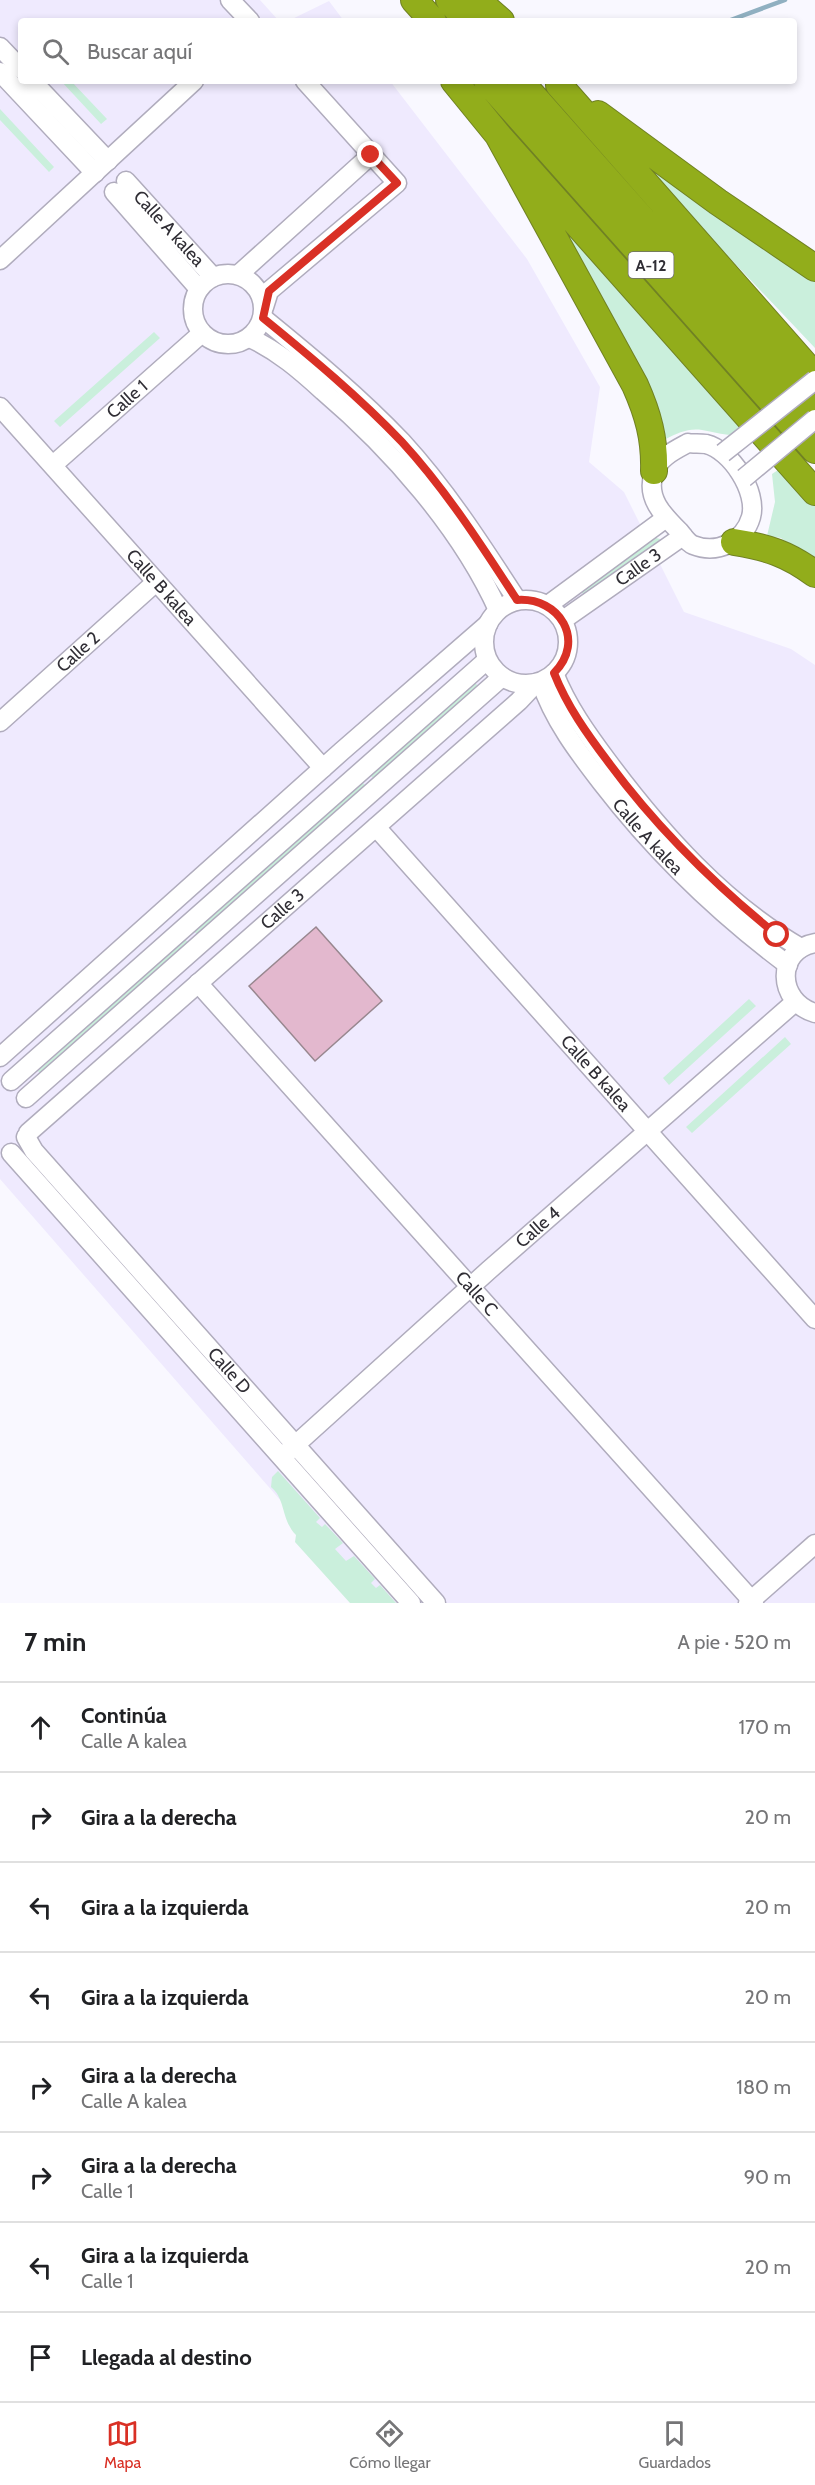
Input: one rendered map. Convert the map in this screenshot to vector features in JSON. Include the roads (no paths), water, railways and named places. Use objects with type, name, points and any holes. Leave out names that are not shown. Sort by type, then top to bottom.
[{"type":"highway","points":[[396,0],[409,18]]},
{"type":"highway","points":[[414,0],[430,18]]},
{"type":"highway","points":[[449,0],[464,18]]},
{"type":"highway","points":[[477,0],[498,18]]},
{"type":"highway","points":[[456,84],[498,135],[815,492]]},
{"type":"highway","name":"A-12","points":[[490,84],[815,450]]},
{"type":"highway","name":"A-12","points":[[523,84],[815,416]]},
{"type":"highway","points":[[558,84],[718,202],[815,268]]},
{"type":"highway","points":[[558,84],[815,378]]},
{"type":"highway","points":[[498,135],[648,414],[655,452],[654,471]]},
{"type":"highway","points":[[734,542],[766,547],[797,561],[815,574]]},
{"type":"street","points":[[230,0],[247,18]]},
{"type":"street","points":[[0,47],[18,66]]},
{"type":"street","points":[[0,72],[102,167]]},
{"type":"street","points":[[34,84],[102,167]]},
{"type":"street","points":[[0,260],[191,84]]},
{"type":"street","points":[[308,84],[397,183],[269,291],[263,313],[258,329],[250,338],[230,345],[210,340],[196,323],[193,312],[194,300],[199,289],[213,277],[221,274],[238,275],[248,279],[256,287],[263,313],[346,386],[403,444],[469,526],[517,600]]},
{"type":"street","points":[[238,275],[371,155]]},
{"type":"street","name":"Calle A kalea","points":[[199,289],[120,187],[213,277]]},
{"type":"street","name":"Calle 1","points":[[53,465],[202,333]]},
{"type":"street","points":[[0,1057],[493,617],[517,600],[538,601],[548,606],[563,620],[569,644],[566,656],[544,680],[524,685],[502,677],[487,660],[484,636],[493,617],[486,584],[445,522],[391,455],[337,402],[272,348],[250,338]]},
{"type":"street","points":[[723,453],[815,378]]},
{"type":"street","name":"Calle B kalea","points":[[0,407],[323,768]]},
{"type":"street","points":[[744,478],[815,416]]},
{"type":"street","points":[[687,444],[707,444],[723,453],[744,478],[752,496],[752,512],[747,529],[734,542],[721,547],[708,549],[691,545],[656,506],[652,493],[654,471],[668,454],[687,444]]},
{"type":"street","name":"Calle 3","points":[[548,606],[666,518]]},
{"type":"street","name":"Calle 3","points":[[563,620],[683,536]]},
{"type":"street","name":"Calle 2","points":[[0,722],[156,582]]},
{"type":"street","points":[[27,1135],[30,1109],[26,1098],[5,1079],[487,660]]},
{"type":"street","name":"Calle 3","points":[[26,1098],[502,677]]},
{"type":"street","name":"Calle A kalea","points":[[544,680],[560,688],[584,729],[636,799],[699,868],[777,935],[808,946]]},
{"type":"street","name":"Calle A kalea","points":[[544,680],[548,704],[588,765],[625,814],[668,862],[708,900],[788,965]]},
{"type":"street","name":"Calle 3","points":[[6,1156],[198,983],[544,680]]},
{"type":"street","name":"Calle B kalea","points":[[376,827],[815,1319]]},
{"type":"street","points":[[808,946],[788,965],[786,984],[795,1002],[815,1012]]},
{"type":"street","name":"Calle C","points":[[198,983],[751,1602]]},
{"type":"street","name":"Calle 4","points":[[289,1451],[470,1287],[795,1002]]},
{"type":"street","name":"Calle D","points":[[27,1135],[39,1156],[289,1451],[411,1603]]},
{"type":"street","name":"Calle D","points":[[6,1156],[436,1603]]},
{"type":"street","points":[[751,1602],[815,1544]]},
{"type":"waterway","points":[[736,18],[785,0]]}]
